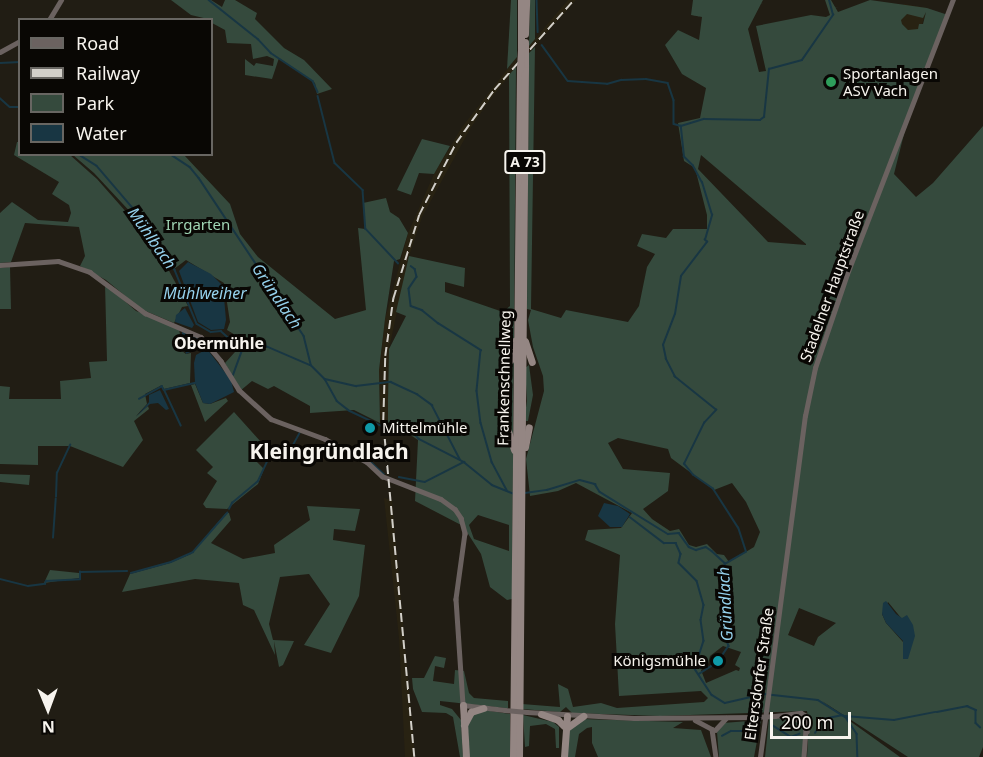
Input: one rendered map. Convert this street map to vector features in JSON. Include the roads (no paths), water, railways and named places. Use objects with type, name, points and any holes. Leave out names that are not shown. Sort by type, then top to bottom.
[{"type":"highway","name":"Frankenschnellweg","points":[[516,756],[523,66],[521,0]]},
{"type":"highway","name":"Frankenschnellweg","points":[[523,45],[526,0]]},
{"type":"highway","points":[[510,362],[520,326]]},
{"type":"highway","points":[[520,326],[532,362]]},
{"type":"highway","points":[[519,463],[529,427]]},
{"type":"highway","points":[[507,428],[519,463]]},
{"type":"highway","name":"Frankenschnellweg","points":[[516,756],[513,744],[519,463]]},
{"type":"highway","points":[[464,705],[466,718],[464,727]]},
{"type":"highway","points":[[464,705],[466,757]]},
{"type":"highway","points":[[466,718],[471,712],[483,708]]},
{"type":"highway","points":[[541,714],[558,720],[566,726]]},
{"type":"highway","points":[[564,757],[566,716]]},
{"type":"highway","points":[[566,726],[583,716]]},
{"type":"main road","points":[[50,18],[61,0]]},
{"type":"main road","name":"Stadelner Hauptstraße","points":[[782,593],[808,400],[817,359],[953,0]]},
{"type":"main road","points":[[0,52],[18,42]]},
{"type":"main road","points":[[0,265],[53,261],[71,264],[90,272],[145,313],[201,337],[221,361],[239,390],[271,419],[324,439],[367,462],[382,476],[441,499],[455,509],[461,518],[465,533],[456,599],[464,705],[566,716],[686,719],[806,714],[804,757]]},
{"type":"main road","name":"Eltersdorfer Straße","points":[[760,757],[782,593]]},
{"type":"main road","points":[[778,715],[801,721],[807,731]]},
{"type":"main road","points":[[714,718],[716,757]]},
{"type":"main road","points":[[714,729],[726,718]]},
{"type":"main road","points":[[686,719],[703,723],[714,729]]},
{"type":"water","name":"Mühlweiher","points":[[188,262],[211,274],[223,286],[226,320],[224,329],[211,330],[198,322],[179,271]]},
{"type":"water","points":[[185,308],[194,325],[192,328],[175,322],[176,315]]},
{"type":"water","points":[[182,331],[197,335],[206,345],[186,354]]},
{"type":"water","points":[[207,349],[231,380],[234,392],[210,404],[203,403],[195,383],[196,355]]},
{"type":"water","points":[[160,390],[169,409],[166,410],[158,403],[150,404],[136,417],[149,402],[149,395]]},
{"type":"water","points":[[604,503],[618,506],[630,514],[622,527],[610,527],[598,516]]},
{"type":"water","points":[[886,601],[902,618],[907,615],[913,625],[915,636],[908,659],[903,659],[903,641],[886,623],[882,614],[883,603]]},
{"type":"waterway","points":[[209,0],[258,39],[271,53],[313,81],[318,92]]},
{"type":"waterway","points":[[537,0],[538,32]]},
{"type":"waterway","points":[[725,564],[746,552],[738,528],[713,489],[693,475],[684,464],[704,423],[716,410],[675,377],[666,359],[663,345],[675,314],[681,276],[707,242],[705,240],[712,215],[702,183],[693,166],[684,157],[681,126],[704,119],[760,120],[764,117],[769,69],[802,60],[833,15],[829,0]]},
{"type":"waterway","points":[[542,45],[568,81],[607,84],[621,80],[646,79],[668,83],[674,100],[674,124],[681,126]]},
{"type":"waterway","name":"Gründlach","points":[[0,63],[18,62]]},
{"type":"waterway","points":[[318,96],[335,163],[363,190],[366,229],[398,263]]},
{"type":"waterway","name":"Mühlbach","points":[[0,98],[10,107],[18,107]]},
{"type":"waterway","name":"Mühlbach","points":[[81,156],[97,166],[138,214],[175,270],[197,324],[211,332],[221,331],[230,339],[245,344],[252,340],[310,365]]},
{"type":"waterway","name":"Gründlach","points":[[173,156],[190,167],[199,178],[304,336],[311,365],[325,379],[337,401],[350,411],[388,429],[413,432],[419,439],[464,462],[492,485],[512,493]]},
{"type":"waterway","points":[[411,266],[415,269],[417,277],[409,289],[411,306],[422,310],[481,350],[477,391],[481,423],[492,462],[507,490]]},
{"type":"waterway","points":[[233,375],[244,345]]},
{"type":"waterway","points":[[325,379],[356,386],[391,382],[417,394],[432,405],[460,459]]},
{"type":"waterway","points":[[139,399],[162,386],[164,390],[195,383]]},
{"type":"waterway","points":[[165,391],[181,425]]},
{"type":"waterway","points":[[229,509],[232,503],[258,481],[268,460],[293,445],[299,434]]},
{"type":"waterway","points":[[56,497],[57,473],[70,445]]},
{"type":"waterway","points":[[353,452],[370,461],[384,474]]},
{"type":"waterway","points":[[399,477],[425,482],[464,462]]},
{"type":"waterway","name":"Gründlach","points":[[525,493],[547,490],[580,480],[595,484],[600,492],[668,534],[679,533],[689,547],[696,550],[706,547],[712,551],[725,563],[727,625],[724,633],[729,646],[721,658]]},
{"type":"waterway","points":[[53,538],[56,499]]},
{"type":"waterway","points":[[131,573],[171,562],[193,552],[227,513]]},
{"type":"waterway","name":"Gründlach","points":[[630,517],[664,543],[676,543],[681,554],[679,563],[697,581],[704,605],[701,620],[704,641],[695,669],[712,695],[725,703],[764,694],[818,700],[849,719]]},
{"type":"waterway","points":[[0,579],[28,586],[45,584],[46,581],[80,579],[80,572],[127,571]]},
{"type":"waterway","name":"Gründlach","points":[[699,674],[716,663]]},
{"type":"waterway","points":[[937,712],[967,706],[976,710],[976,723],[980,727]]},
{"type":"waterway","points":[[845,716],[894,720],[935,712]]},
{"type":"waterway","points":[[815,733],[823,719],[843,715]]},
{"type":"waterway","points":[[847,719],[857,734],[858,757]]},
{"type":"waterway","points":[[772,725],[791,737],[799,734]]},
{"type":"waterway","points":[[722,736],[731,731],[744,731],[758,726]]},
{"type":"railway","points":[[414,757],[383,421],[385,356],[393,299],[419,215],[456,143],[494,90],[574,0]]},
{"type":"place","name":"Sportanlagen ASV Vach","points":[[831,82]]},
{"type":"place","name":"Mittelmühle","points":[[370,428]]},
{"type":"place","name":"Königsmühle","points":[[718,661]]},
{"type":"district","name":"Obermühle","points":[[219,343]]},
{"type":"district","name":"Kleingründlach","points":[[329,451]]},
{"type":"park label","name":"Irrgarten","points":[[198,225]]}]
